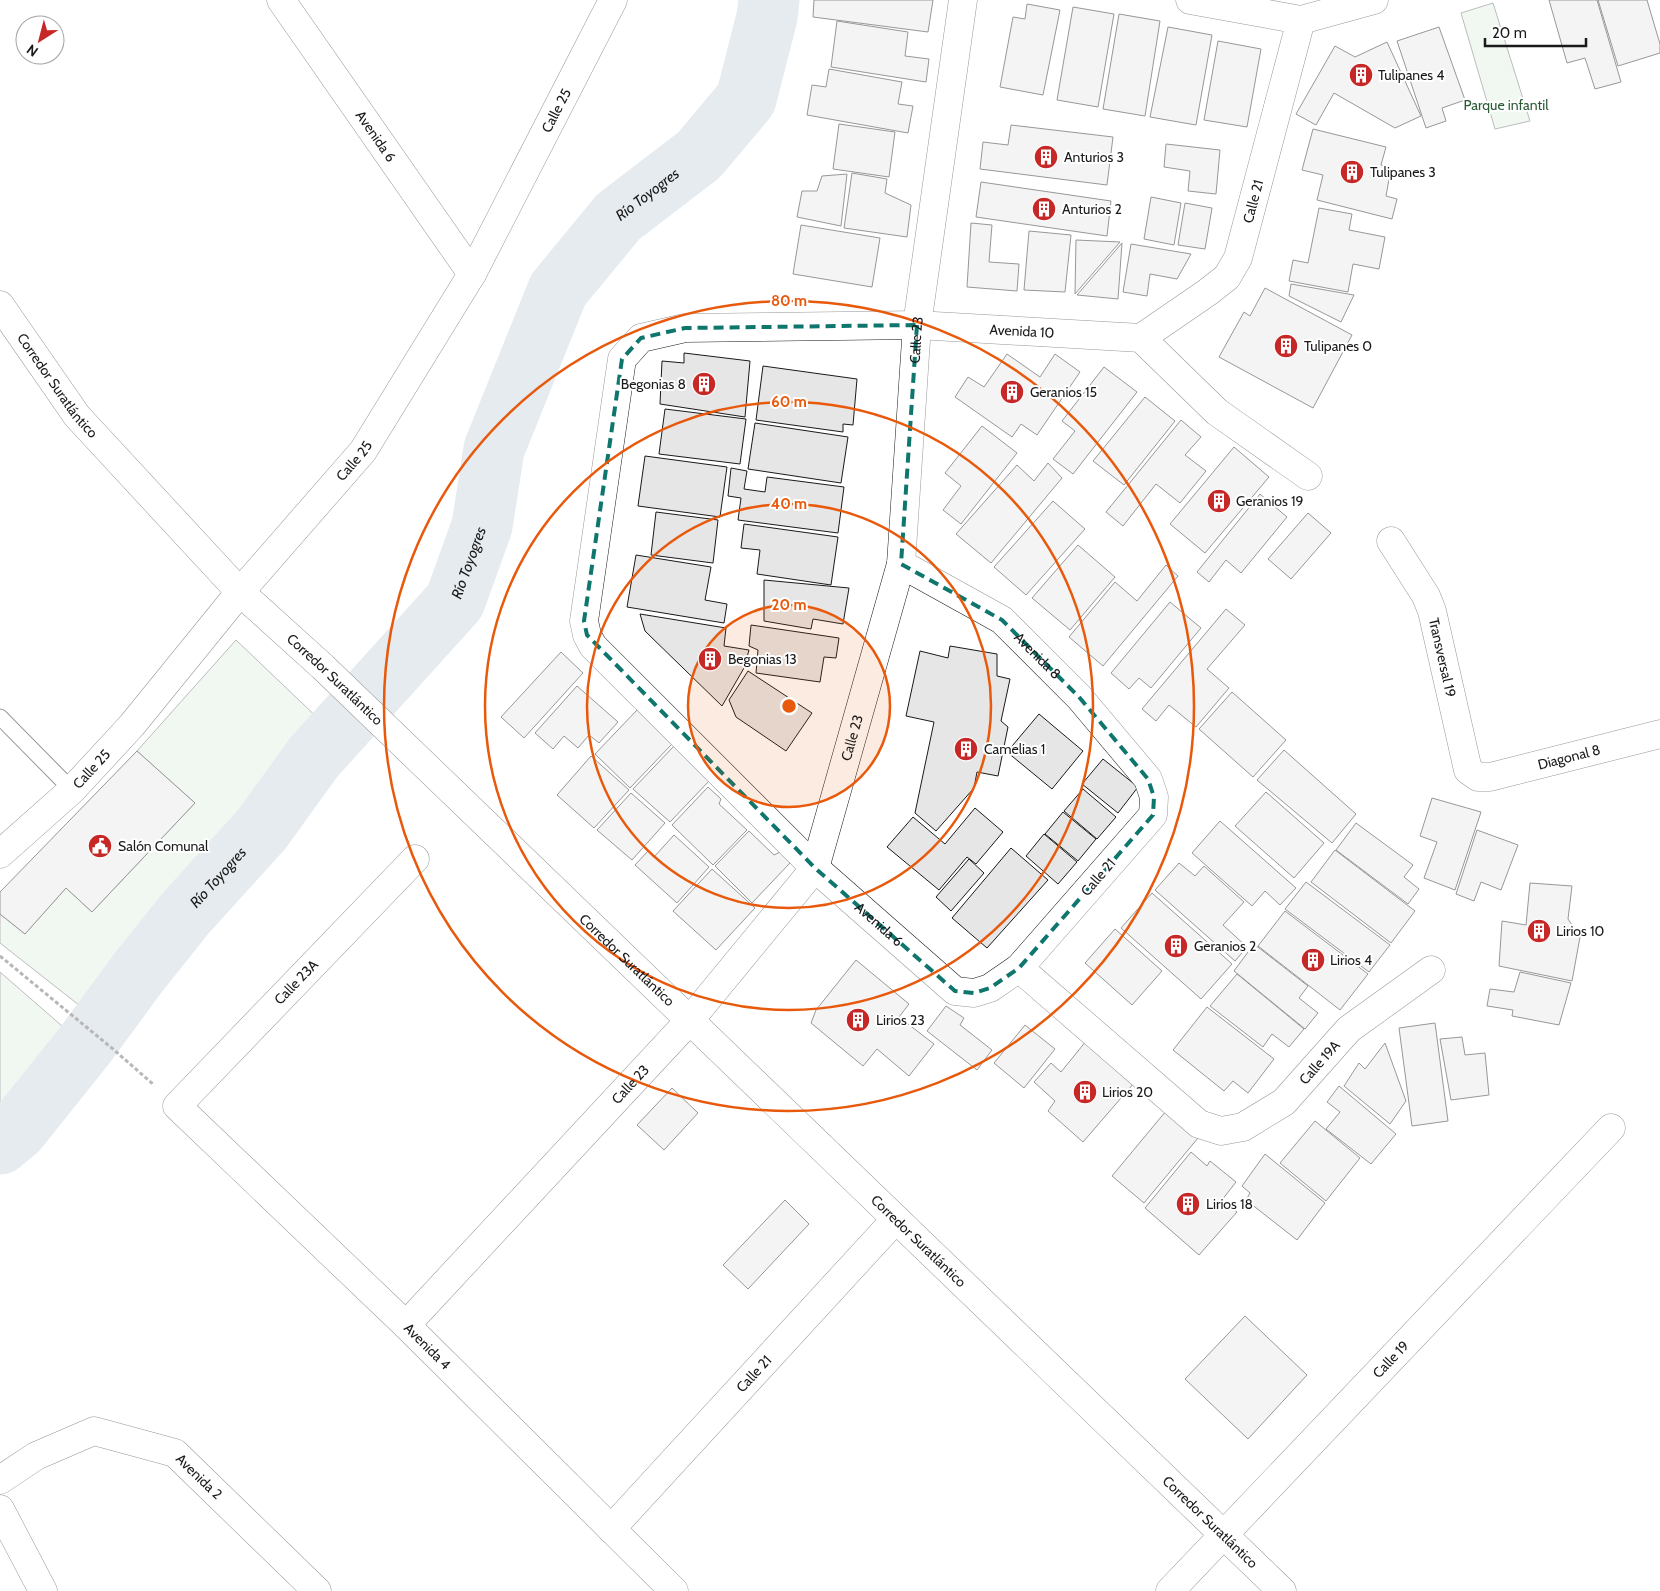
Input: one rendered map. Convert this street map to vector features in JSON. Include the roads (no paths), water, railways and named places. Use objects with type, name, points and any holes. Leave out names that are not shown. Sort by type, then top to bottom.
[{"type":"street","name":"Avenida 6","points":[[281,0],[472,274]]},
{"type":"street","name":"Calle 25","points":[[0,854],[72,790],[132,725],[240,592],[363,451],[472,274],[613,0]]},
{"type":"street","name":"Calle 23","points":[[406,1325],[690,1020],[815,868],[902,564],[917,325],[963,0]]},
{"type":"street","points":[[1190,0],[1301,20],[1374,0]]},
{"type":"street","name":"Calle 21","points":[[1141,338],[1227,278],[1238,258],[1301,20]]},
{"type":"street","name":"Corredor Suratlántico","points":[[0,305],[78,416],[240,592],[324,667],[1282,1591]]},
{"type":"street","name":"Avenida 10","points":[[587,635],[584,620],[622,359],[641,338],[685,328],[917,325],[1141,338]]},
{"type":"street","points":[[1141,338],[1217,412],[1308,476]]},
{"type":"street","name":"Transversal 19","points":[[1391,541],[1426,596],[1432,611],[1468,770],[1478,777]]},
{"type":"street","name":"Avenida 8","points":[[902,564],[1002,620],[1079,697],[1148,779]]},
{"type":"street","name":"Avenida 6","points":[[587,635],[593,646],[815,868],[955,991],[974,994],[990,988],[1019,968]]},
{"type":"street","name":"Diagonal 8","points":[[1478,777],[1490,777],[1660,734]]},
{"type":"street","name":"Calle 21","points":[[1019,968],[1153,815],[1154,797],[1148,779]]},
{"type":"street","name":"Calle 23A","points":[[177,1106],[415,859]]},
{"type":"street","name":"Calle 19A","points":[[1019,968],[1199,1124],[1221,1131],[1243,1127],[1284,1102],[1349,1029],[1431,970]]},
{"type":"street","name":"Avenida 4","points":[[177,1106],[406,1325],[674,1591]]},
{"type":"street","name":"Calle 19","points":[[1170,1591],[1611,1128]]},
{"type":"street","name":"Calle 21","points":[[611,1528],[896,1219]]},
{"type":"street","name":"Avenida 2","points":[[0,1480],[36,1456],[94,1431],[175,1453],[317,1591]]},
{"type":"street","points":[[0,1509],[42,1591]]},
{"type":"lane","points":[[0,717],[72,790]]},
{"type":"waterway","name":"Río Toyogres","points":[[0,1144],[17,1130],[185,914],[262,829],[314,757],[455,601],[482,526],[494,449],[558,290],[618,217],[699,155],[746,99],[767,17],[769,0]]},
{"type":"place","name":"Tulipanes 4","points":[[1361,75]]},
{"type":"place","name":"Anturios 3","points":[[1046,157]]},
{"type":"place","name":"Tulipanes 3","points":[[1352,172]]},
{"type":"place","name":"Anturios 2","points":[[1044,209]]},
{"type":"place","name":"Tulipanes 0","points":[[1286,346]]},
{"type":"place","name":"Begonias 8","points":[[704,384]]},
{"type":"place","name":"Geranios 15","points":[[1012,392]]},
{"type":"place","name":"Geranios 19","points":[[1219,501]]},
{"type":"place","name":"Begonias 13","points":[[710,659]]},
{"type":"place","name":"Camelias 1","points":[[966,749]]},
{"type":"place","name":"Salón Comunal","points":[[100,846]]},
{"type":"place","name":"Lirios 10","points":[[1539,931]]},
{"type":"place","name":"Geranios 2","points":[[1176,946]]},
{"type":"place","name":"Lirios 4","points":[[1313,960]]},
{"type":"place","name":"Lirios 23","points":[[858,1020]]},
{"type":"place","name":"Lirios 20","points":[[1085,1092]]},
{"type":"place","name":"Lirios 18","points":[[1188,1204]]},
{"type":"park label","name":"Parque infantil","points":[[1506,105]]}]
